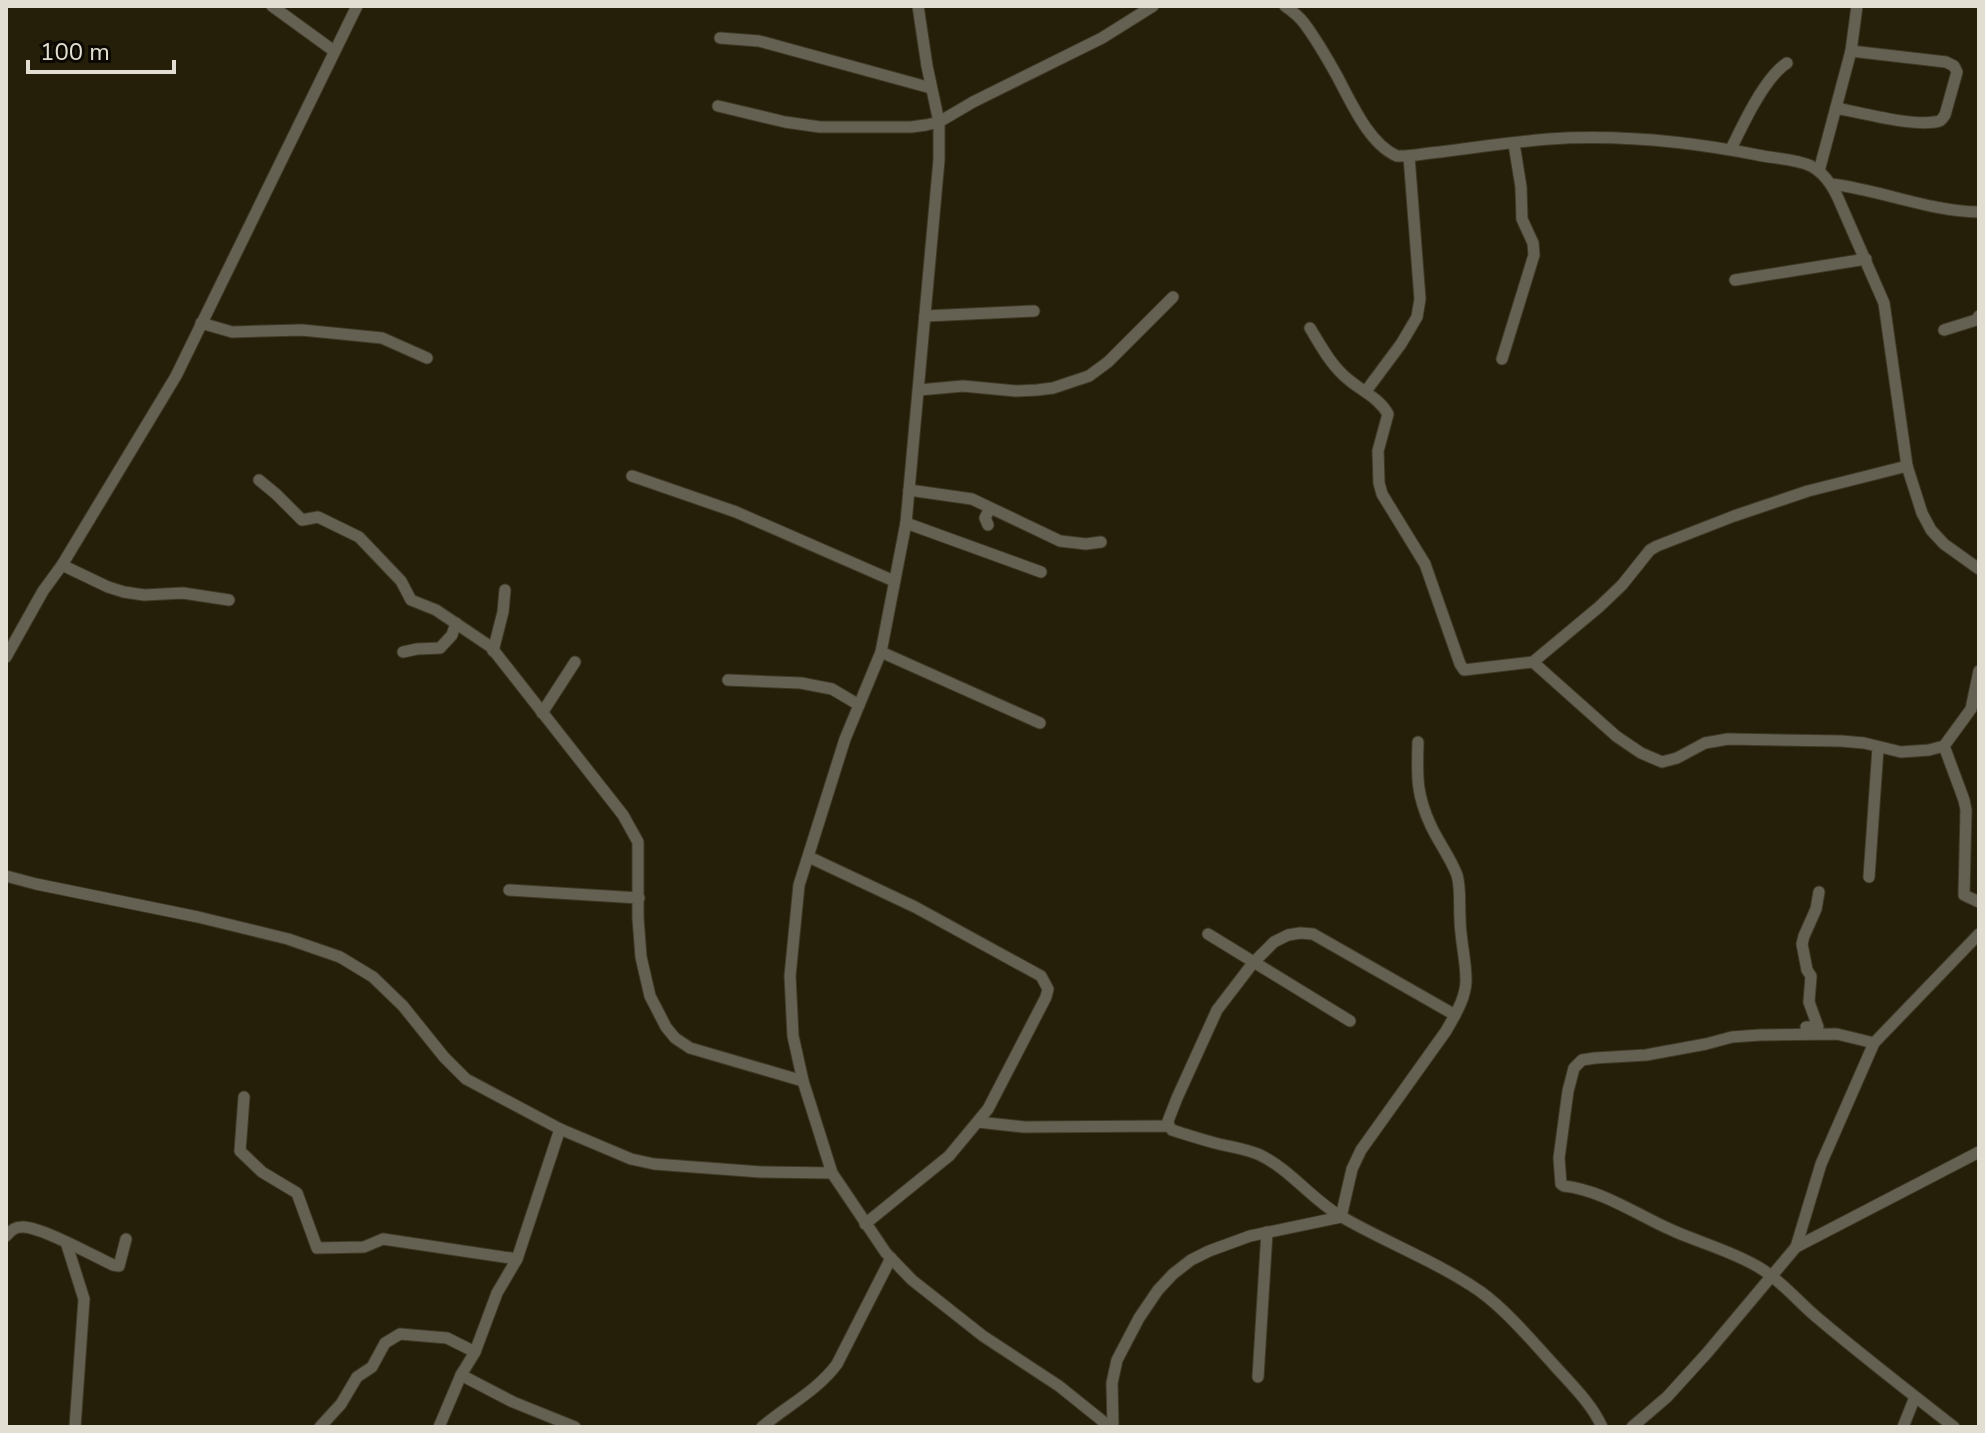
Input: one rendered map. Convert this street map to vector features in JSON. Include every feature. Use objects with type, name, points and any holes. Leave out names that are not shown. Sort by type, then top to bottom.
[{"type":"street","points":[[272,6],[334,51]]},
{"type":"street","points":[[6,657],[43,591],[62,565],[176,376],[357,6]]},
{"type":"street","points":[[918,6],[939,122],[939,160],[906,523],[881,652],[845,739],[799,885],[790,976],[793,1036],[803,1081],[832,1173],[891,1258],[912,1280],[983,1336],[1059,1386],[1109,1426]]},
{"type":"street","points":[[718,106],[820,127],[911,127],[939,122],[1102,38],[1153,6]]},
{"type":"street","points":[[1285,6],[1302,20],[1375,138],[1397,156],[1548,140],[1616,138],[1731,149],[1808,164],[1819,171],[1831,184],[1884,303],[1907,466],[1922,513],[1931,530],[1944,544],[1979,569]]},
{"type":"street","points":[[1819,171],[1851,51],[1857,6]]},
{"type":"street","points":[[720,38],[759,41],[931,88]]},
{"type":"street","points":[[1836,108],[1909,122],[1942,120],[1957,72],[1954,66],[1946,62],[1851,51]]},
{"type":"street","points":[[1731,149],[1772,75],[1787,63]]},
{"type":"street","points":[[1502,359],[1534,255],[1533,243],[1522,219],[1514,144]]},
{"type":"street","points":[[1366,391],[1417,317],[1420,299],[1409,156]]},
{"type":"street","points":[[1831,184],[1958,212],[1979,212]]},
{"type":"street","points":[[1735,280],[1866,259]]},
{"type":"street","points":[[919,390],[963,386],[1037,390],[1089,376],[1108,362],[1173,297]]},
{"type":"street","points":[[925,316],[1034,311]]},
{"type":"street","points":[[1944,330],[1976,320],[1979,316]]},
{"type":"street","points":[[201,323],[232,332],[302,330],[382,338],[427,358]]},
{"type":"street","points":[[1310,328],[1337,369],[1366,391],[1388,414],[1378,451],[1382,494],[1425,564],[1464,670],[1533,662],[1599,607],[1657,546],[1808,491],[1907,466]]},
{"type":"street","points":[[632,476],[736,512],[894,581]]},
{"type":"street","points":[[259,480],[302,520],[318,517],[359,537],[401,581],[411,600],[436,610],[493,651],[623,815],[635,834],[639,851],[638,918],[641,957],[650,996],[675,1038],[690,1048],[803,1081]]},
{"type":"street","points":[[909,490],[972,499],[1060,541],[1101,542]]},
{"type":"street","points":[[988,525],[985,518],[990,508]]},
{"type":"street","points":[[906,523],[1041,572]]},
{"type":"street","points":[[62,565],[124,592],[144,595],[183,593],[229,600]]},
{"type":"street","points":[[493,651],[505,590]]},
{"type":"street","points":[[403,652],[440,648],[452,635],[456,623]]},
{"type":"street","points":[[881,652],[1040,723]]},
{"type":"street","points":[[542,713],[575,662]]},
{"type":"street","points":[[1533,662],[1616,736],[1641,753],[1662,762],[1677,758],[1705,743],[1728,739],[1841,741],[1901,752],[1944,746],[1971,709],[1979,671]]},
{"type":"street","points":[[728,680],[817,686],[832,689],[859,705]]},
{"type":"street","points":[[1341,1217],[1352,1169],[1361,1150],[1446,1031],[1463,996],[1466,981],[1458,880],[1419,797],[1418,742]]},
{"type":"street","points":[[1944,746],[1966,810],[1964,895],[1979,902]]},
{"type":"street","points":[[1869,877],[1878,748]]},
{"type":"street","points":[[809,857],[979,941],[1041,976],[1048,989],[988,1109],[978,1122],[949,1156],[865,1224]]},
{"type":"street","points":[[6,876],[228,924],[288,939],[340,957],[373,977],[403,1006],[466,1079],[560,1129],[612,1152],[654,1164],[761,1172],[832,1173]]},
{"type":"street","points":[[509,890],[639,898]]},
{"type":"street","points":[[1793,1034],[1792,1028],[1818,1027],[1809,1002],[1811,976],[1802,944],[1816,909],[1819,892]]},
{"type":"street","points":[[1455,1015],[1313,934],[1300,933],[1279,938],[1253,963],[1217,1010],[1177,1098],[1169,1126],[1172,1130],[1264,1157],[1341,1217],[1466,1283],[1490,1299],[1570,1383],[1602,1427]]},
{"type":"street","points":[[1208,934],[1350,1021]]},
{"type":"street","points":[[1796,1247],[1821,1164],[1874,1043],[1979,934]]},
{"type":"street","points":[[1874,1043],[1837,1034],[1732,1037],[1646,1055],[1582,1060],[1574,1068],[1568,1091],[1559,1158],[1561,1184],[1589,1190],[1670,1230],[1758,1267],[1954,1427]]},
{"type":"street","points":[[244,1097],[240,1151],[262,1172],[297,1193],[317,1248],[364,1247],[383,1239],[517,1259]]},
{"type":"street","points":[[978,1122],[1024,1127],[1169,1126]]},
{"type":"street","points":[[439,1427],[461,1375],[475,1352],[497,1293],[517,1259],[560,1129]]},
{"type":"street","points":[[1639,1425],[1707,1353],[1796,1247],[1979,1152]]},
{"type":"street","points":[[1109,1426],[1117,1360],[1158,1290],[1191,1260],[1250,1236],[1341,1217]]},
{"type":"street","points":[[6,1236],[14,1228],[26,1226],[119,1266],[126,1239]]},
{"type":"street","points":[[1258,1377],[1267,1232]]},
{"type":"street","points":[[66,1242],[84,1299],[75,1427]]},
{"type":"street","points":[[762,1427],[828,1377],[891,1258]]},
{"type":"street","points":[[320,1427],[341,1404],[357,1377],[372,1367],[385,1343],[400,1334],[447,1338],[475,1352]]},
{"type":"street","points":[[461,1375],[513,1402],[575,1427]]},
{"type":"street","points":[[1903,1427],[1915,1397]]}]
